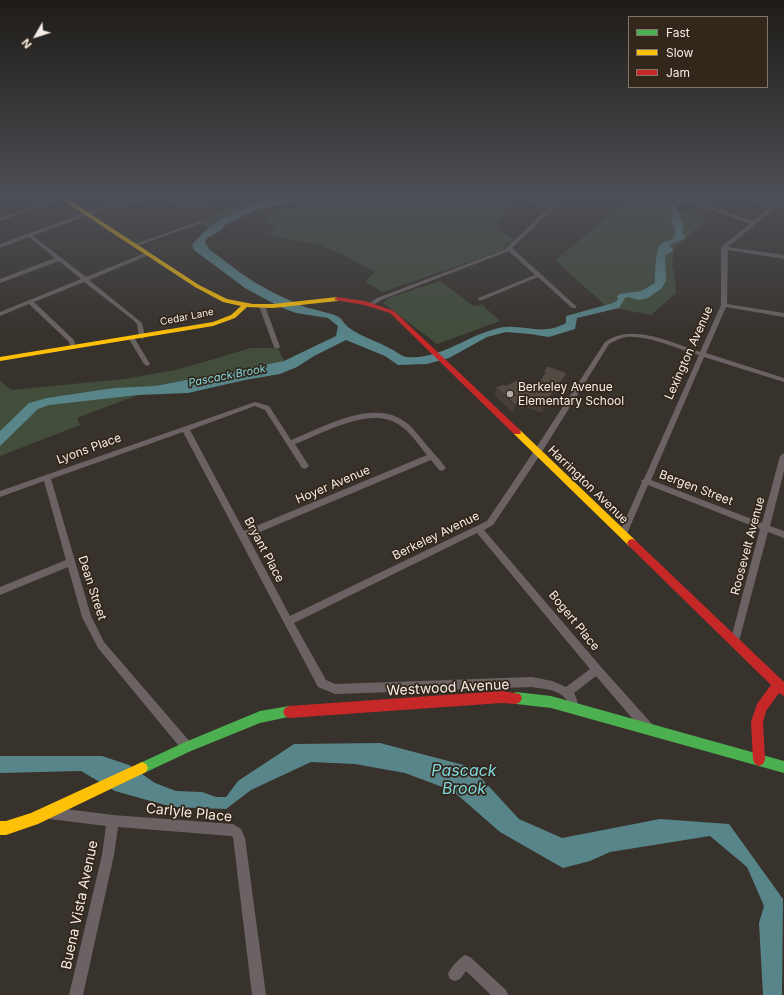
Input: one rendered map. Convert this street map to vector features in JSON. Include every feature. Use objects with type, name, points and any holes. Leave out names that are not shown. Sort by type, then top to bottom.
[{"type":"street","points":[[42,244],[140,324],[142,337]]},
{"type":"street","points":[[134,245],[219,299],[244,305],[262,306],[343,299],[373,303],[379,298],[510,249],[515,244]]},
{"type":"street","points":[[726,244],[724,248],[784,257]]},
{"type":"street","name":"Lexington Avenue","points":[[623,534],[645,481],[724,305],[724,248]]},
{"type":"street","points":[[510,249],[574,307]]},
{"type":"street","points":[[0,314],[147,254]]},
{"type":"street","points":[[0,281],[59,258]]},
{"type":"street","points":[[480,299],[539,275]]},
{"type":"street","points":[[30,302],[72,341],[73,347]]},
{"type":"street","name":"Harrington Avenue","points":[[373,303],[392,312],[400,318],[537,453],[623,534],[781,688]]},
{"type":"street","name":"Cedar Lane","points":[[0,359],[132,339],[222,321],[234,317],[242,311],[244,305]]},
{"type":"street","points":[[724,305],[784,315]]},
{"type":"street","points":[[262,306],[277,347]]},
{"type":"street","name":"Berkeley Avenue","points":[[289,621],[490,523],[537,453],[605,346],[612,339],[616,337],[635,335],[647,337],[702,354]]},
{"type":"street","points":[[132,339],[147,364]]},
{"type":"street","points":[[702,354],[784,380]]},
{"type":"street","name":"Lyons Place","points":[[0,494],[250,404],[260,404],[267,408],[305,466]]},
{"type":"street","points":[[290,443],[354,417],[377,414],[392,418],[405,425],[442,468]]},
{"type":"street","name":"Bryant Place","points":[[185,428],[322,684],[335,689],[532,682],[547,685],[567,692]]},
{"type":"street","name":"Hoyer Avenue","points":[[243,535],[432,456]]},
{"type":"street","name":"Roosevelt Avenue","points":[[735,642],[784,456]]},
{"type":"street","name":"Dean Street","points":[[47,477],[70,562],[87,617],[101,645],[187,747]]},
{"type":"street","name":"Bergen Street","points":[[645,481],[784,535]]},
{"type":"street","name":"Bogert Place","points":[[479,529],[597,670],[650,730]]},
{"type":"street","points":[[0,591],[70,562]]},
{"type":"street","points":[[573,708],[571,697],[567,692],[597,670]]},
{"type":"street","points":[[759,760],[757,722],[761,708],[781,688]]},
{"type":"street","name":"Westwood Avenue","points":[[0,828],[33,818],[187,747],[260,717],[283,712],[502,697],[550,702],[784,767]]},
{"type":"street","name":"Carlyle Place","points":[[47,812],[113,822],[233,830],[237,833],[239,838],[259,995]]},
{"type":"street","name":"Buena Vista Avenue","points":[[76,995],[108,855],[113,822]]},
{"type":"street","points":[[455,974],[465,962],[501,995]]},
{"type":"green space","points":[[315,244],[508,244],[501,251],[383,292],[365,282],[375,272],[344,255]]},
{"type":"green space","points":[[574,244],[679,244],[674,249],[672,266],[675,276],[676,293],[651,315],[606,306],[555,260]]},
{"type":"green space","points":[[440,281],[473,306],[482,305],[500,321],[437,344],[383,303],[389,298]]},
{"type":"green space","points":[[251,348],[278,348],[284,361],[155,386],[138,395],[77,418],[80,425],[0,456],[0,381],[11,390],[124,379],[176,370]]},
{"type":"water","points":[[207,244],[210,250],[248,278],[266,289],[300,305],[337,316],[353,330],[407,357],[431,355],[487,331],[499,328],[516,327],[548,329],[557,327],[566,323],[566,316],[613,303],[618,300],[617,296],[620,294],[641,291],[655,283],[656,262],[660,246],[661,244],[671,244],[670,246],[673,249],[672,252],[665,255],[666,281],[662,288],[648,298],[639,300],[628,297],[625,298],[619,308],[577,318],[575,329],[549,337],[506,332],[487,337],[449,358],[427,364],[398,365],[385,356],[346,340],[314,356],[297,367],[280,374],[245,380],[188,393],[138,395],[49,405],[38,409],[0,446],[0,431],[29,403],[47,398],[114,388],[155,386],[284,361],[336,336],[338,326],[328,318],[296,313],[280,307],[245,288],[194,250],[192,245]]},
{"type":"water","name":"Pascack Brook","points":[[380,743],[471,767],[519,819],[562,838],[660,819],[729,824],[783,899],[782,995],[763,995],[759,923],[764,906],[747,867],[710,836],[610,852],[590,861],[563,868],[500,832],[453,791],[405,773],[355,764],[311,762],[251,790],[226,809],[172,807],[115,791],[81,771],[0,773],[0,756],[102,756],[129,765],[155,783],[176,791],[202,792],[216,797],[226,797],[238,781],[294,744]]},
{"type":"building","points":[[548,366],[567,373],[544,405],[528,399],[515,405],[496,387],[504,384],[505,386],[517,380],[531,393],[546,372],[544,371]]},
{"type":"traffic: fast","points":[[516,698],[551,702],[784,767]]},
{"type":"traffic: fast","points":[[142,768],[187,747],[260,717],[289,712]]},
{"type":"traffic: slow","points":[[133,244],[197,286],[225,301],[253,306],[273,306],[337,299]]},
{"type":"traffic: slow","points":[[0,359],[213,324],[233,317],[245,305]]},
{"type":"traffic: slow","points":[[517,432],[632,543]]},
{"type":"traffic: slow","points":[[0,828],[6,828],[33,819],[142,768]]},
{"type":"traffic: jam","points":[[337,299],[365,303],[392,312],[517,432]]},
{"type":"traffic: jam","points":[[632,543],[784,690]]},
{"type":"traffic: jam","points":[[759,760],[757,722],[761,708],[778,685]]},
{"type":"traffic: jam","points":[[289,712],[502,697],[516,698]]},
{"type":"place","name":"Berkeley Avenue Elementary School","points":[[510,394]]}]
